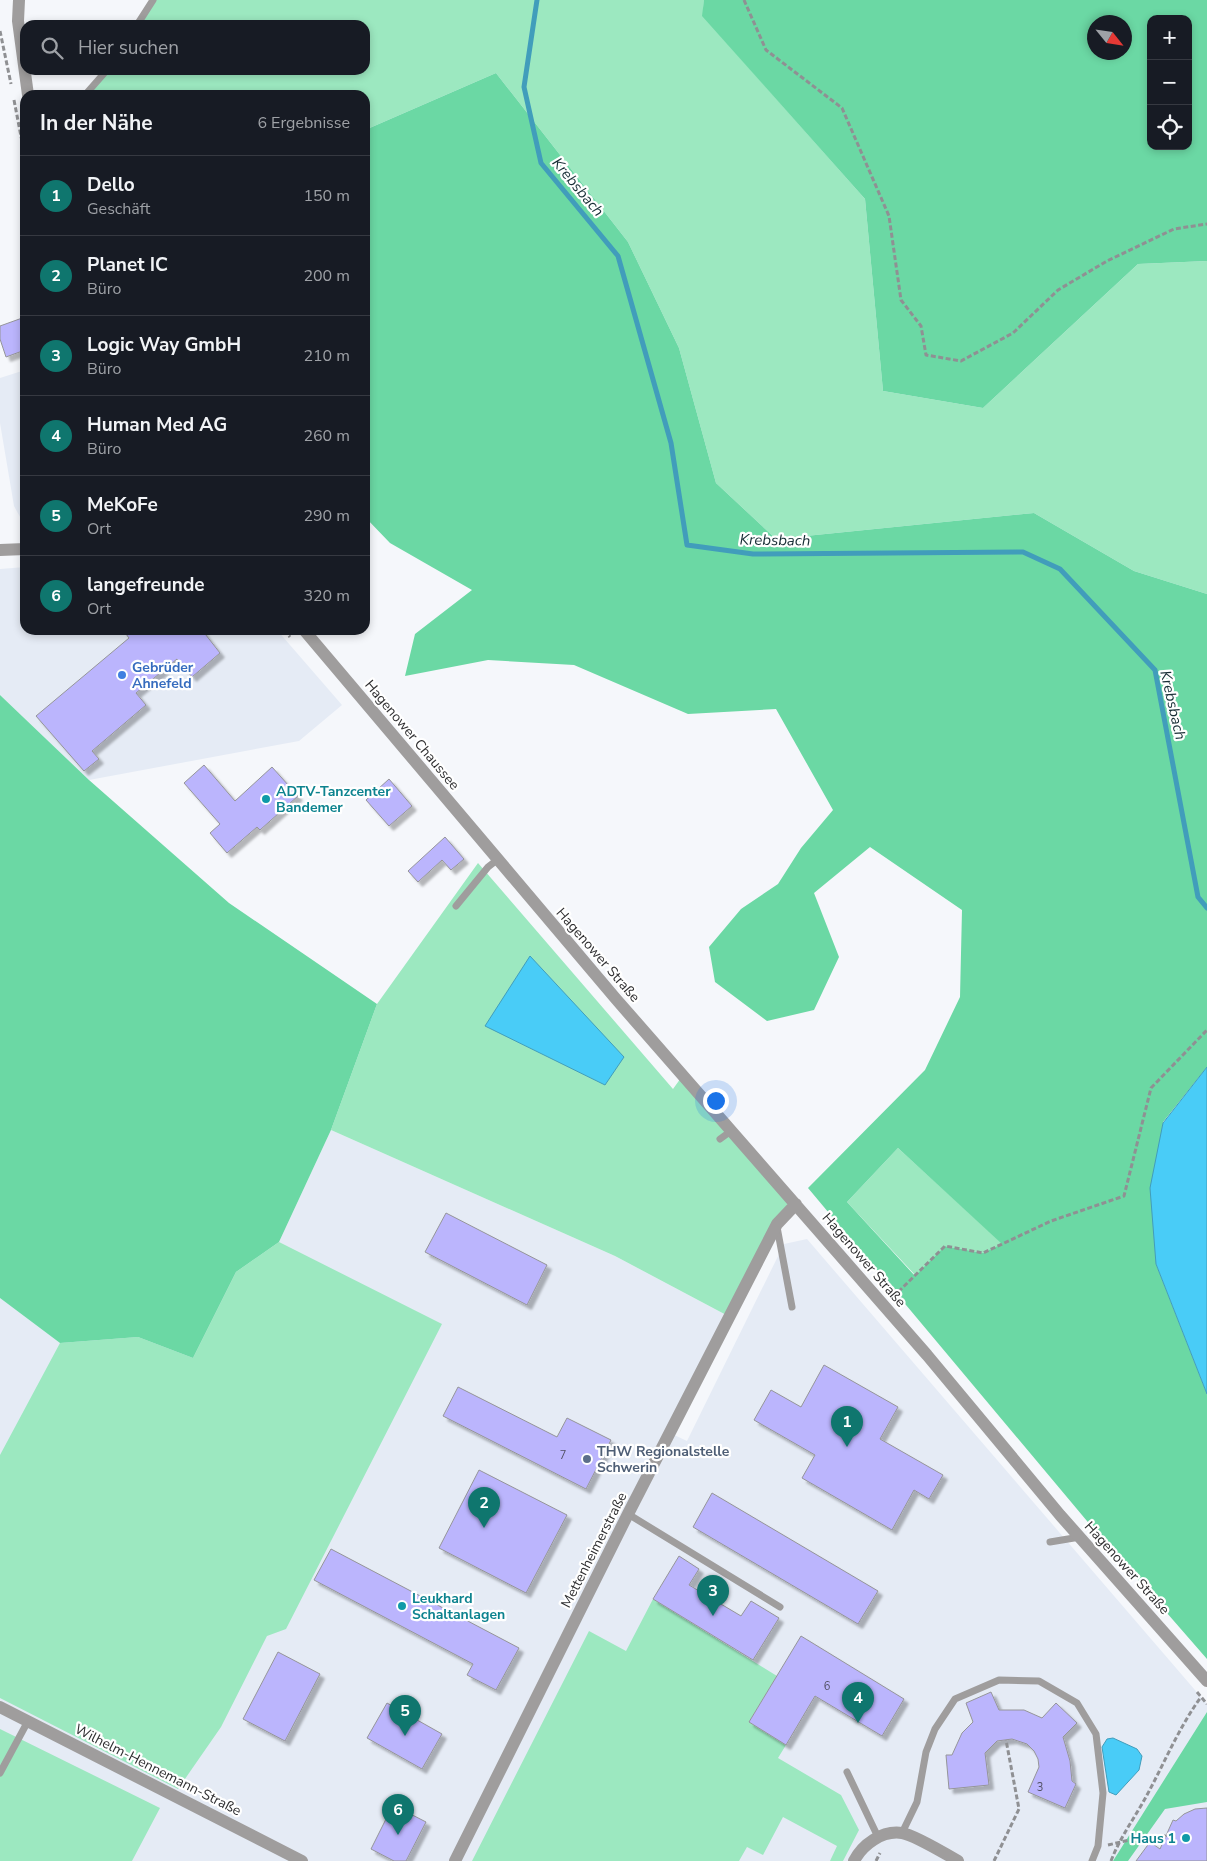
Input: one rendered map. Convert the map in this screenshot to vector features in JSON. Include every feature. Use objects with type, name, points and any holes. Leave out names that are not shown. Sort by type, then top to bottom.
[{"type":"street","points":[[19,0],[18,21],[20,36]]},
{"type":"street","points":[[25,75],[27,90]]},
{"type":"street","points":[[0,550],[20,549]]},
{"type":"street","name":"Hagenower Chaussee","points":[[308,635],[497,860]]},
{"type":"street","name":"Hagenower Straße","points":[[497,860],[883,1305],[1080,1537],[1207,1681]]},
{"type":"street","name":"Mettenheimerstraße","points":[[455,1861],[628,1514],[777,1224],[796,1204]]},
{"type":"street","name":"Wilhelm-Hennemann-Straße","points":[[0,1707],[302,1861]]},
{"type":"street","points":[[854,1861],[859,1851],[878,1837],[902,1833],[958,1861]]},
{"type":"lane","points":[[139,20],[153,0]]},
{"type":"lane","points":[[89,90],[103,75]]},
{"type":"lane","points":[[456,906],[497,860]]},
{"type":"lane","points":[[720,1139],[731,1131]]},
{"type":"lane","points":[[777,1224],[792,1307]]},
{"type":"lane","points":[[628,1514],[780,1607]]},
{"type":"lane","points":[[1050,1542],[1080,1537]]},
{"type":"lane","points":[[902,1833],[917,1802],[926,1752],[935,1730],[955,1699],[999,1680],[1039,1681],[1077,1703],[1096,1734],[1104,1793],[1098,1846],[1092,1861]]},
{"type":"lane","points":[[0,1773],[28,1721]]},
{"type":"lane","points":[[847,1772],[878,1837]]},
{"type":"path","points":[[744,0],[766,50],[842,108],[889,216],[901,300],[921,326],[926,355],[961,361],[1014,333],[1058,290],[1107,262],[1174,229],[1207,224]]},
{"type":"path","points":[[883,1305],[916,1276],[944,1246],[983,1253],[1051,1221],[1124,1196],[1151,1088],[1207,1030]]},
{"type":"path","points":[[1111,1861],[1117,1844],[1142,1804],[1186,1718],[1201,1697]]},
{"type":"path","points":[[994,1861],[1019,1809],[1006,1740]]},
{"type":"path","points":[[1112,1845],[1142,1837],[1162,1840],[1166,1835]]},
{"type":"path","points":[[876,1861],[885,1849]]},
{"type":"shaded area","points":[[20,372],[20,517],[14,506],[0,423],[0,378]]},
{"type":"shaded area","points":[[20,567],[20,635],[281,635],[342,705],[299,741],[89,780],[0,695],[0,569]]},
{"type":"shaded area","points":[[331,1130],[615,1256],[730,1317],[670,1433],[687,1441],[784,1244],[807,1239],[1207,1704],[1207,1861],[0,1861],[0,1298],[60,1343],[138,1337],[193,1358],[279,1242]]},
{"type":"green space","points":[[153,0],[704,0],[703,16],[865,199],[883,391],[983,408],[1138,264],[1207,261],[1207,594],[1134,571],[1034,513],[776,539],[716,483],[679,348],[628,242],[496,73],[370,128],[370,90],[92,90],[103,75],[370,75],[370,20],[140,20]]},
{"type":"green space","points":[[704,0],[1207,0],[1207,261],[1138,264],[983,408],[883,391],[865,199],[702,16]]},
{"type":"green space","points":[[496,73],[628,242],[679,348],[716,483],[776,539],[1034,513],[1134,571],[1207,594],[1207,1067],[1163,1122],[1156,1264],[1207,1394],[1207,1659],[1092,1527],[808,1188],[925,1070],[960,997],[962,910],[870,847],[814,893],[839,957],[814,1010],[767,1021],[715,982],[709,947],[741,909],[778,884],[801,848],[833,810],[776,709],[688,714],[574,665],[488,660],[405,676],[415,634],[472,590],[390,543],[370,522],[370,128]],"holes":[[[898,1148],[1002,1244],[983,1253],[945,1246],[915,1276],[847,1202]]]},
{"type":"green space","points":[[0,695],[89,780],[229,903],[377,1004],[331,1130],[279,1242],[236,1272],[193,1358],[138,1337],[60,1343],[0,1298]]},
{"type":"green space","points":[[478,863],[673,1089],[683,1075],[796,1204],[785,1214],[730,1317],[615,1256],[331,1130],[377,1004]]},
{"type":"green space","points":[[898,1148],[1003,1244],[983,1253],[945,1246],[916,1276],[847,1202]]},
{"type":"green space","points":[[279,1242],[442,1324],[286,1629],[267,1636],[221,1727],[178,1789],[0,1698],[0,1455],[60,1343],[138,1337],[193,1358],[236,1272]]},
{"type":"green space","points":[[653,1599],[777,1676],[749,1722],[786,1745],[778,1758],[841,1795],[859,1830],[843,1861],[830,1861],[837,1846],[783,1817],[763,1855],[747,1847],[739,1861],[472,1861],[589,1631],[626,1651]]},
{"type":"green space","points":[[1207,1712],[1207,1802],[1165,1809],[1128,1861],[1113,1861]]},
{"type":"green space","points":[[0,1729],[160,1808],[132,1861],[0,1861]]},
{"type":"water","points":[[530,956],[624,1057],[605,1085],[485,1026]]},
{"type":"water","points":[[1207,1067],[1207,1394],[1156,1264],[1150,1188],[1163,1123]]},
{"type":"water","points":[[1113,1738],[1137,1749],[1142,1756],[1139,1770],[1116,1795],[1109,1792],[1102,1747],[1107,1739]]},
{"type":"building","points":[[20,319],[20,352],[6,357],[0,339],[0,326]]},
{"type":"building","points":[[127,635],[206,635],[220,653],[192,677],[177,659],[136,693],[146,705],[92,751],[99,759],[84,771],[36,716],[129,638]]},
{"type":"building","points":[[204,765],[235,801],[272,767],[298,796],[260,830],[257,827],[227,853],[210,833],[220,824],[184,783]]},
{"type":"building","points":[[389,779],[412,806],[389,826],[366,800]]},
{"type":"building","points":[[445,837],[464,859],[451,870],[442,860],[418,882],[408,871]]},
{"type":"building","points":[[446,1213],[547,1265],[527,1305],[425,1252]]},
{"type":"building","points":[[824,1365],[898,1407],[880,1439],[943,1475],[929,1499],[914,1490],[892,1530],[802,1478],[815,1455],[754,1420],[771,1390],[801,1407]]},
{"type":"building","points":[[458,1387],[557,1437],[567,1418],[611,1440],[586,1489],[443,1416]]},
{"type":"building","points":[[479,1470],[567,1515],[526,1593],[439,1548]]},
{"type":"building","points":[[712,1493],[878,1591],[858,1624],[693,1527]]},
{"type":"building","name":"Leukhard Schaltanlagen","points":[[331,1549],[519,1648],[496,1690],[467,1675],[473,1664],[314,1580]]},
{"type":"building","points":[[679,1556],[699,1569],[689,1585],[741,1616],[751,1601],[779,1618],[753,1660],[653,1599]]},
{"type":"building","points":[[801,1636],[904,1699],[882,1736],[815,1696],[786,1745],[749,1722]]},
{"type":"building","points":[[278,1652],[320,1674],[285,1741],[243,1719]]},
{"type":"building","points":[[991,1692],[999,1710],[1024,1710],[1042,1718],[1056,1703],[1077,1723],[1063,1737],[1070,1761],[1072,1781],[1076,1784],[1065,1808],[1028,1792],[1039,1767],[1038,1759],[1034,1751],[1027,1744],[1012,1739],[997,1741],[985,1753],[989,1785],[949,1789],[946,1755],[952,1755],[962,1733],[973,1722],[966,1703]]},
{"type":"building","points":[[387,1703],[442,1734],[422,1769],[367,1738]]},
{"type":"building","points":[[393,1805],[426,1822],[406,1861],[394,1861],[371,1849]]},
{"type":"building","name":"Haus 1","points":[[1207,1808],[1207,1861],[1136,1861],[1150,1842],[1160,1849],[1173,1820],[1176,1821],[1184,1814],[1195,1809]]},
{"type":"waterway","name":"Krebsbach","points":[[537,0],[524,87],[541,163],[618,256],[671,443],[687,545],[753,554],[1023,552],[1060,569],[1155,670],[1198,897],[1207,908]]},
{"type":"place","name":"Gebrüder Ahnefeld","points":[[122,675]]},
{"type":"place","name":"ADTV-Tanzcenter Bandemer","points":[[266,799]]},
{"type":"place","name":"Dello","points":[[847,1447]]},
{"type":"place","name":"THW Regionalstelle Schwerin","points":[[587,1459]]},
{"type":"place","name":"Planet IC","points":[[484,1528]]},
{"type":"place","name":"Leukhard Schaltanlagen","points":[[402,1606]]},
{"type":"place","name":"Logic Way GmbH","points":[[713,1616]]},
{"type":"place","name":"Human Med AG","points":[[858,1723]]},
{"type":"place","name":"MeKoFe","points":[[405,1736]]},
{"type":"place","name":"langefreunde","points":[[398,1835]]},
{"type":"place","name":"Haus 1","points":[[1186,1838]]}]
